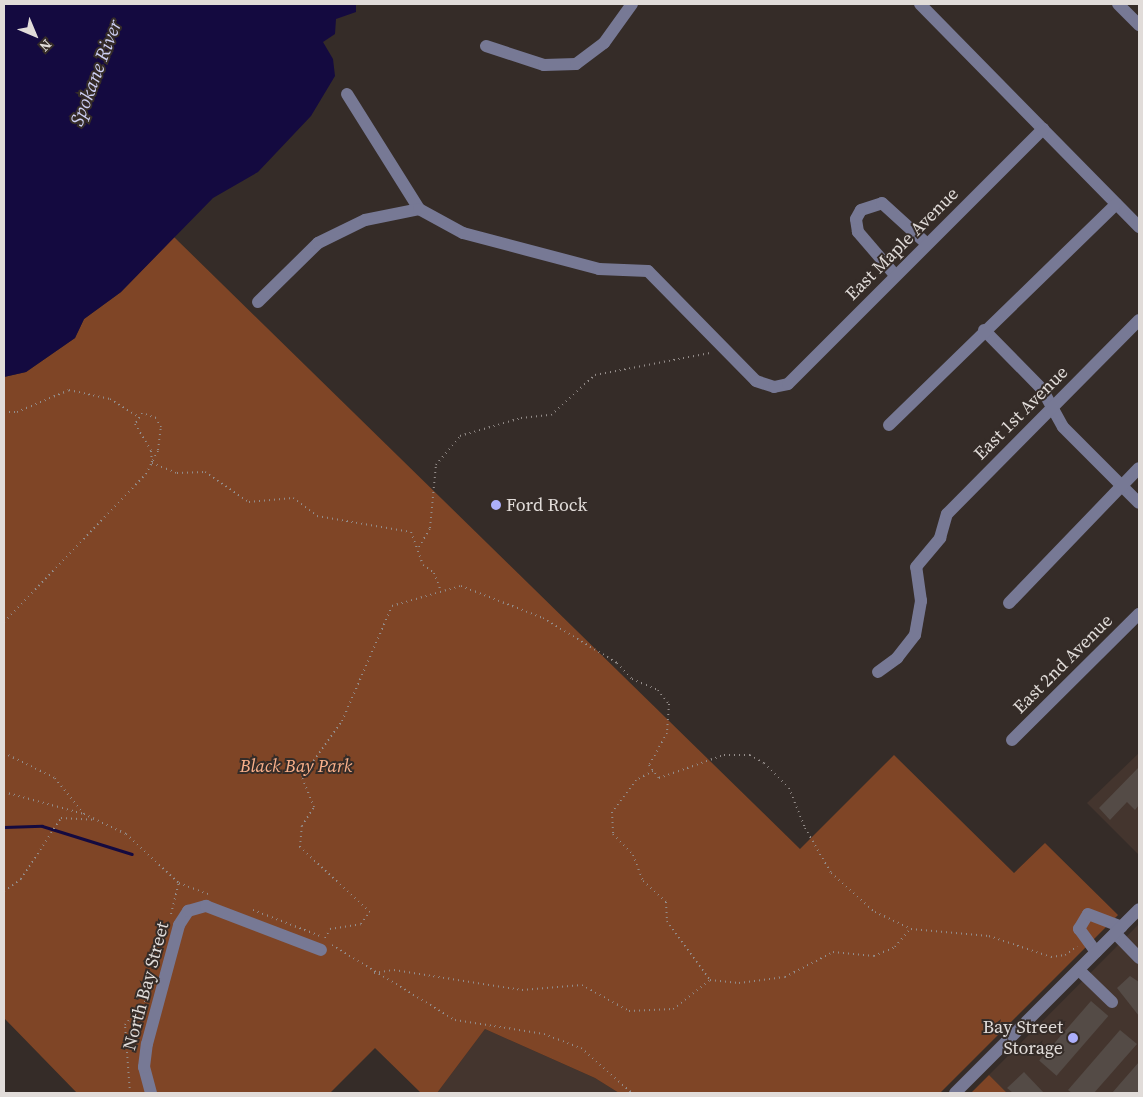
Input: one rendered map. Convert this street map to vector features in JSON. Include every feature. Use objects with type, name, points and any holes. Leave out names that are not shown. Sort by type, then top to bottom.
[{"type":"street","points":[[486,46],[544,65],[576,64],[604,43],[632,4]]},
{"type":"street","points":[[920,4],[1139,227]]},
{"type":"street","points":[[1118,4],[1139,25]]},
{"type":"street","points":[[347,94],[419,209],[463,233],[576,264],[648,271],[724,349]]},
{"type":"street","name":"East Maple Avenue","points":[[724,349],[756,381],[774,387],[788,384],[926,243],[1043,129]]},
{"type":"street","points":[[895,275],[858,232],[856,219],[861,210],[882,203],[926,243]]},
{"type":"street","points":[[889,425],[984,330],[1116,204]]},
{"type":"street","points":[[258,302],[318,242],[365,220],[419,209]]},
{"type":"street","name":"East 1st Avenue","points":[[878,672],[897,658],[914,635],[921,601],[916,567],[940,538],[947,514],[1139,320]]},
{"type":"street","points":[[984,330],[1042,389],[1063,427],[1139,503]]},
{"type":"street","points":[[1010,603],[1139,468]]},
{"type":"street","name":"East 2nd Avenue","points":[[1012,740],[1139,614]]},
{"type":"street","name":"North Bay Street","points":[[151,1093],[144,1068],[147,1044],[179,926],[188,911],[206,906],[323,944]]},
{"type":"street","points":[[955,1093],[1139,909]]},
{"type":"street","points":[[1096,952],[1085,940],[1079,929],[1088,914],[1118,930],[1139,958]]},
{"type":"street","points":[[1079,970],[1112,1002]]},
{"type":"path","points":[[419,547],[430,528],[436,465],[460,436],[521,418],[551,415],[595,375],[724,349]]},
{"type":"path","points":[[4,412],[17,412],[68,390],[110,399],[137,416],[153,416],[161,427],[162,438],[152,462],[137,485],[4,622]]},
{"type":"path","points":[[137,416],[135,424],[151,451],[152,462]]},
{"type":"path","points":[[152,462],[177,473],[205,472],[249,502],[293,498],[317,516],[411,532],[419,547],[422,565],[434,573],[441,591]]},
{"type":"path","points":[[323,944],[330,929],[361,924],[370,912],[300,847],[302,826],[314,807],[302,777],[342,720],[392,606],[461,586],[543,618],[618,663],[632,679],[658,690],[669,704],[667,733],[649,765],[659,778],[667,778],[684,766],[724,755],[750,754],[764,763],[789,788],[805,828],[831,873],[875,912],[911,929],[989,936],[1052,957],[1065,956],[1085,940]]},
{"type":"path","points":[[4,753],[55,778],[84,814]]},
{"type":"path","points":[[653,771],[636,780],[612,812],[613,834],[633,855],[643,881],[666,902],[667,921],[710,980]]},
{"type":"path","points":[[4,792],[84,814],[138,843],[178,883],[214,896]]},
{"type":"path","points":[[4,891],[21,879],[58,821],[66,816],[94,820]]},
{"type":"path","points":[[169,921],[178,883]]},
{"type":"path","points":[[250,909],[323,944],[455,1020],[544,1034],[581,1048],[632,1093]]},
{"type":"path","points":[[374,973],[394,970],[522,990],[582,985],[629,1011],[673,1009],[710,980],[739,983],[785,977],[833,952],[874,956],[895,947],[911,929]]},
{"type":"path","points":[[130,1093],[125,1025],[149,995]]},
{"type":"shaded area","points":[[1139,753],[1139,855],[1087,803]]},
{"type":"shaded area","points":[[1139,924],[1139,1093],[1007,1093],[989,1075]]},
{"type":"shaded area","points":[[485,1029],[595,1078],[619,1093],[437,1093]]},
{"type":"green space","name":"Black Bay Park","points":[[174,237],[800,849],[894,755],[1014,873],[1045,843],[1118,915],[940,1093],[619,1093],[595,1078],[485,1029],[437,1093],[421,1093],[375,1048],[330,1093],[77,1093],[4,1018],[4,377],[26,372],[75,338],[84,319],[121,292]]},
{"type":"green space","points":[[989,1075],[1007,1093],[971,1093]]},
{"type":"water","name":"Spokane River","points":[[4,4],[356,4],[356,12],[336,19],[335,34],[323,42],[333,59],[335,76],[311,116],[258,172],[213,198],[121,292],[84,319],[75,338],[26,372],[4,377]]},
{"type":"building","points":[[1139,767],[1139,805],[1135,810],[1127,802],[1110,820],[1099,808]]},
{"type":"building","points":[[1130,976],[1139,982],[1139,1016],[1117,988]]},
{"type":"building","name":"Bay Street Storage","points":[[1091,1001],[1108,1016],[1057,1076],[1039,1061]]},
{"type":"building","name":"Bay Street Storage","points":[[1120,1030],[1137,1044],[1094,1093],[1072,1093],[1068,1090]]},
{"type":"building","points":[[1139,1062],[1139,1093],[1112,1093]]},
{"type":"building","name":"Bay Street Storage","points":[[1024,1072],[1044,1093],[1013,1093],[1007,1088]]},
{"type":"waterway","points":[[4,827],[42,826],[132,854]]},
{"type":"place","name":"Ford Rock","points":[[496,505]]},
{"type":"place","name":"Bay Street Storage","points":[[1073,1038]]}]
